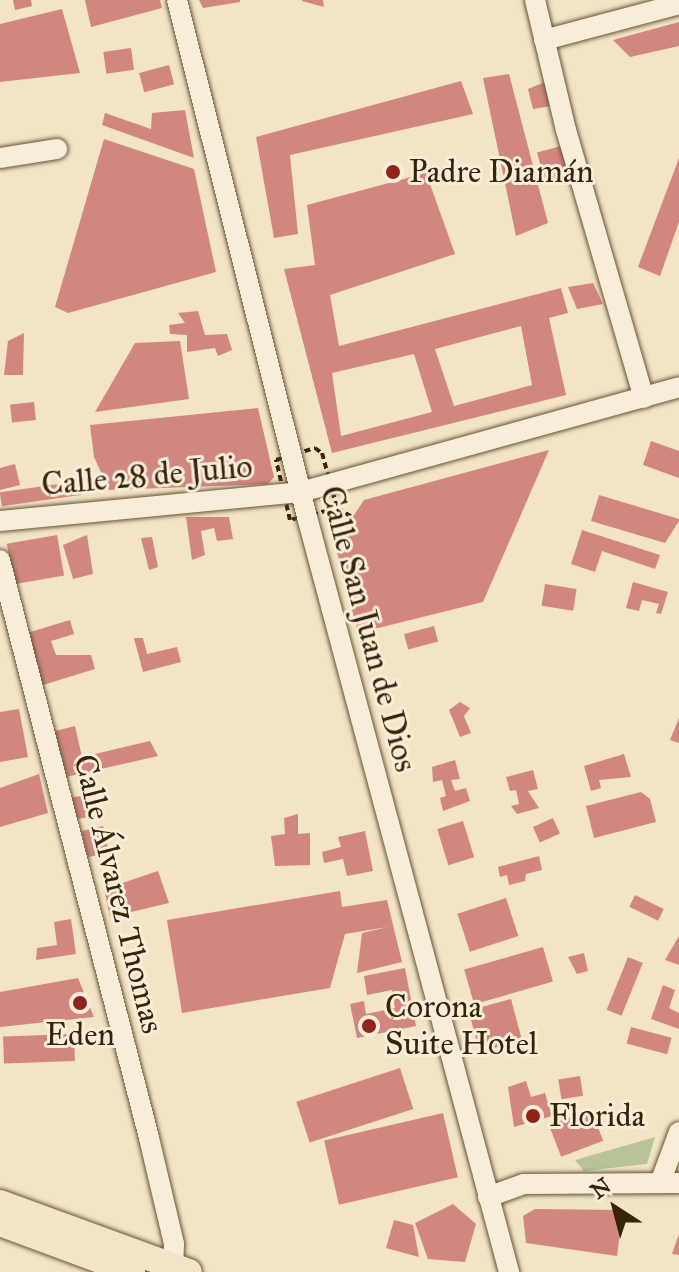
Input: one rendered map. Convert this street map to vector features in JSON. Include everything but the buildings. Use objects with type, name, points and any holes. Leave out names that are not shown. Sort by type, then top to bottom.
[{"type":"main road","points":[[0,1203],[180,1266]]},
{"type":"main road","points":[[0,1223],[132,1272]]},
{"type":"street","name":"Calle San Juan de Dios","points":[[177,0],[301,492],[509,1272]]},
{"type":"street","points":[[535,0],[644,398]]},
{"type":"street","points":[[544,40],[679,4]]},
{"type":"street","points":[[0,158],[57,149]]},
{"type":"street","name":"Calle 28 de Julio","points":[[0,521],[301,492],[679,387]]},
{"type":"street","name":"Calle Álvarez Thomas","points":[[0,560],[180,1266]]},
{"type":"street","points":[[488,1197],[524,1184],[670,1183],[679,1132]]},
{"type":"path","points":[[337,508],[352,517]]},
{"type":"green space","points":[[655,1137],[647,1164],[584,1171],[575,1160]]},
{"type":"place","name":"Padre Diamán","points":[[393,172]]},
{"type":"place","name":"Eden","points":[[80,1003]]},
{"type":"place","name":"Corona Suite Hotel","points":[[369,1026]]},
{"type":"place","name":"Florida","points":[[533,1116]]}]
